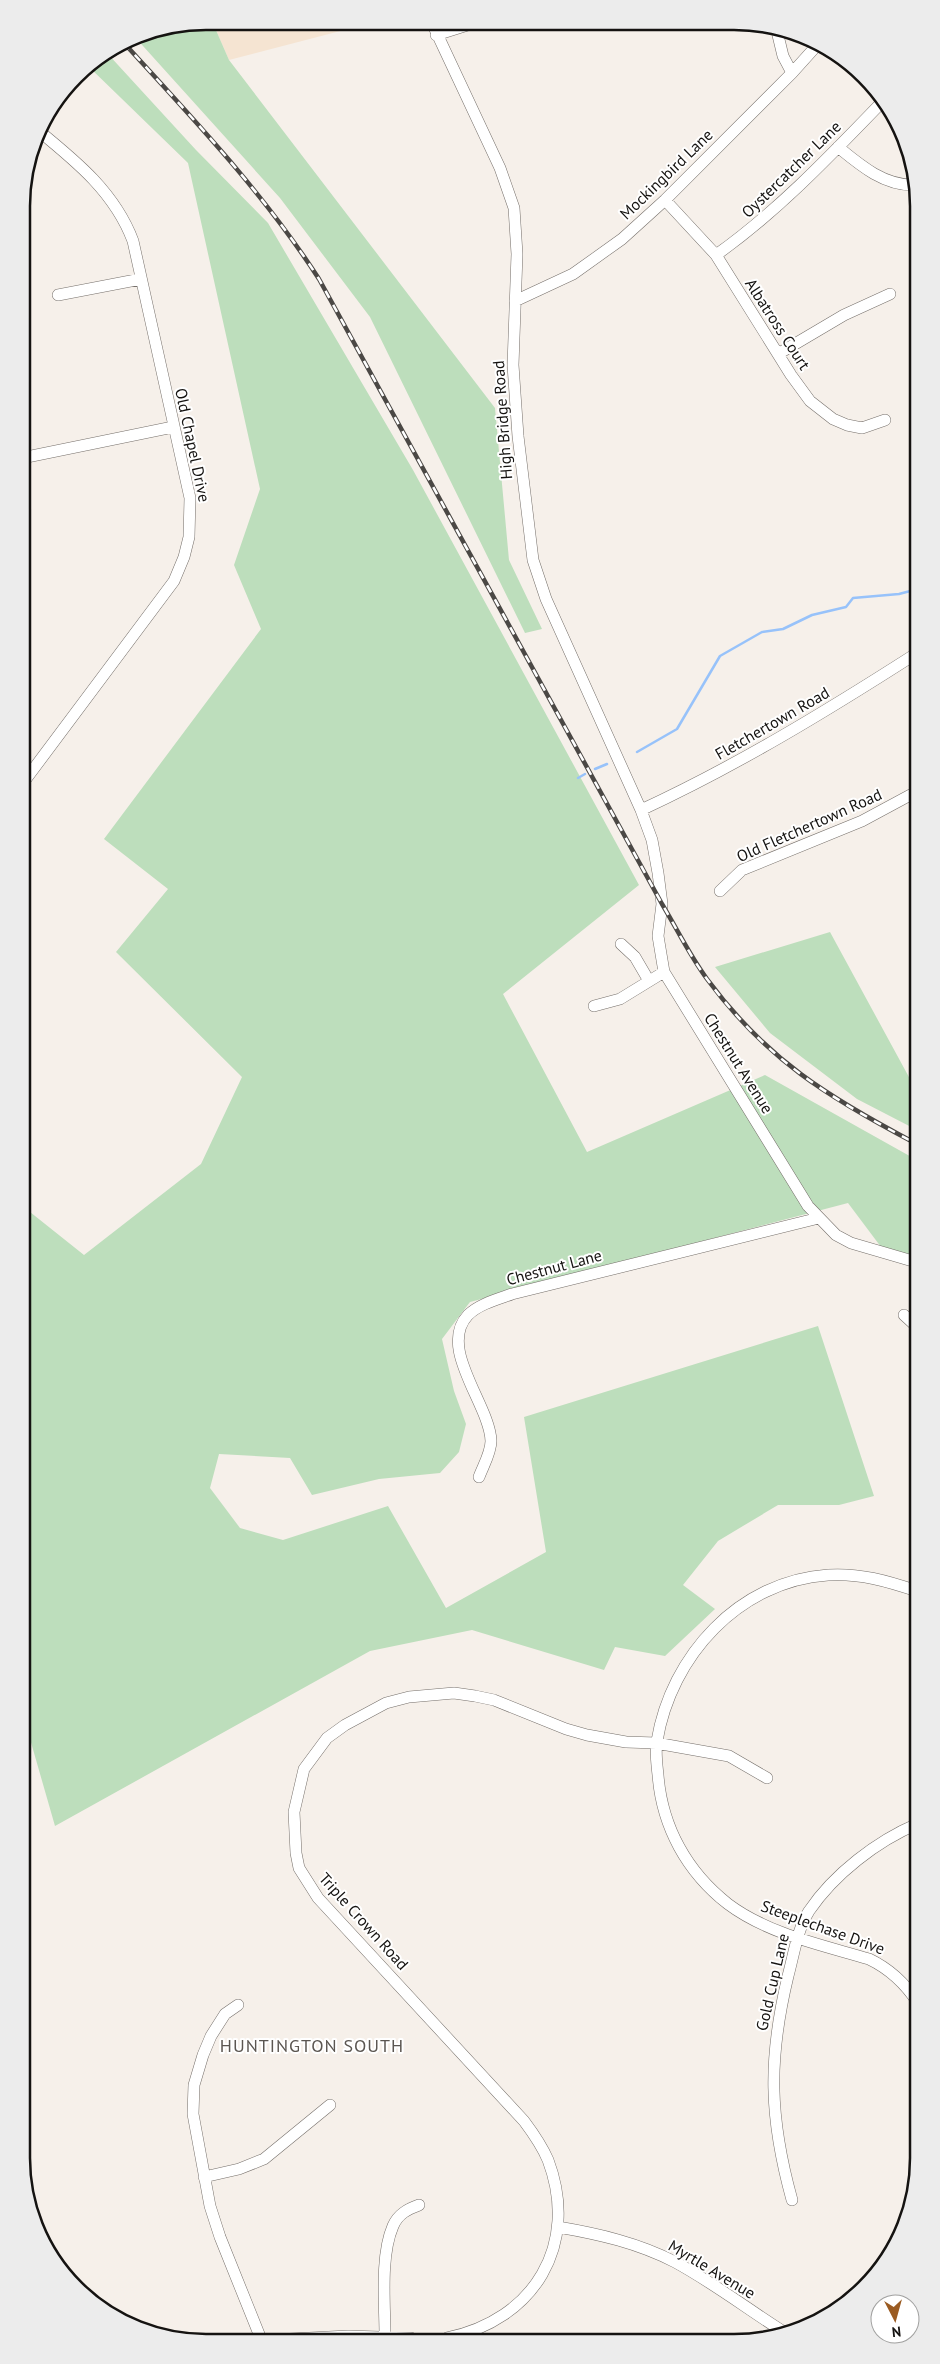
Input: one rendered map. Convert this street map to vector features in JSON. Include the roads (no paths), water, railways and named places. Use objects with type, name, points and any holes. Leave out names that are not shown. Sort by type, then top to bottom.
[{"type":"street","name":"High Bridge Road","points":[[434,30],[500,168],[512,199],[517,231],[514,365],[518,436],[533,560],[546,598],[641,810]]},
{"type":"street","points":[[436,35],[452,30]]},
{"type":"street","points":[[778,36],[783,56],[792,73]]},
{"type":"street","name":"Mockingbird Lane","points":[[515,301],[587,265],[622,239],[665,200],[814,49]]},
{"type":"street","name":"Oystercatcher Lane","points":[[716,255],[748,232],[838,147],[878,106]]},
{"type":"street","name":"Old Chapel Drive","points":[[30,774],[174,581],[190,537],[191,514],[188,484],[173,427],[133,241],[127,225],[113,202],[82,167],[45,136]]},
{"type":"street","points":[[838,147],[866,170],[882,178],[908,184]]},
{"type":"street","name":"Albatross Court","points":[[665,200],[716,255],[791,376],[810,401],[833,419],[862,428],[885,420]]},
{"type":"street","points":[[58,295],[141,279]]},
{"type":"street","points":[[778,354],[844,315],[890,294]]},
{"type":"street","points":[[30,456],[173,427]]},
{"type":"street","name":"Fletchertown Road","points":[[641,810],[741,761],[828,710],[910,658]]},
{"type":"street","name":"Old Fletchertown Road","points":[[720,891],[742,870],[862,821],[910,795]]},
{"type":"street","name":"Chestnut Avenue","points":[[641,810],[652,840],[658,873],[662,904],[658,936],[664,972],[798,1192],[819,1218],[836,1235],[850,1243],[910,1260]]},
{"type":"street","points":[[621,944],[635,957],[649,982]]},
{"type":"street","points":[[594,1006],[620,999],[664,972]]},
{"type":"street","name":"Chestnut Lane","points":[[479,1477],[491,1441],[484,1414],[461,1363],[459,1340],[461,1328],[468,1315],[512,1294],[819,1218]]},
{"type":"street","points":[[904,1315],[910,1320]]},
{"type":"street","name":"Steeplechase Drive","points":[[910,1589],[864,1576],[828,1575],[788,1582],[752,1598],[720,1622],[689,1657],[668,1700],[656,1743],[659,1788],[664,1813],[677,1844],[690,1866],[729,1904],[759,1922],[798,1938],[869,1959],[882,1965],[910,1991]]},
{"type":"street","name":"Triple Crown Road","points":[[460,2334],[489,2325],[512,2310],[531,2292],[546,2266],[558,2227],[557,2202],[547,2159],[524,2121],[309,1886],[299,1868],[296,1853],[294,1812],[304,1769],[327,1738],[363,1714],[386,1703],[409,1697],[454,1693],[494,1700],[566,1729],[587,1735],[626,1742],[656,1743],[728,1756],[767,1778]]},
{"type":"street","name":"Gold Cup Lane","points":[[792,2200],[776,2130],[773,2067],[778,2017],[798,1938],[810,1911],[834,1882],[882,1842],[910,1828]]},
{"type":"street","points":[[238,2005],[225,2014],[211,2036],[197,2070],[194,2085],[193,2114],[210,2206],[220,2237],[259,2334]]},
{"type":"street","points":[[204,2177],[239,2169],[264,2159],[330,2105]]},
{"type":"street","points":[[385,2334],[386,2261],[389,2237],[393,2225],[401,2214],[409,2208],[419,2205]]},
{"type":"street","name":"Myrtle Avenue","points":[[558,2227],[620,2240],[674,2262],[778,2328]]},
{"type":"waterway","points":[[637,752],[677,729],[720,656],[762,632],[783,629],[812,615],[846,607],[853,598],[899,594],[910,591]]},
{"type":"waterway","points":[[595,769],[607,764]]},
{"type":"waterway","points":[[578,778],[585,774]]},
{"type":"railway","points":[[128,48],[251,186],[275,216],[319,279],[662,904],[689,952],[707,979],[753,1032],[801,1074],[854,1109],[910,1140]]},
{"type":"district","name":"HUNTINGTON SOUTH","points":[[312,2045]]}]
